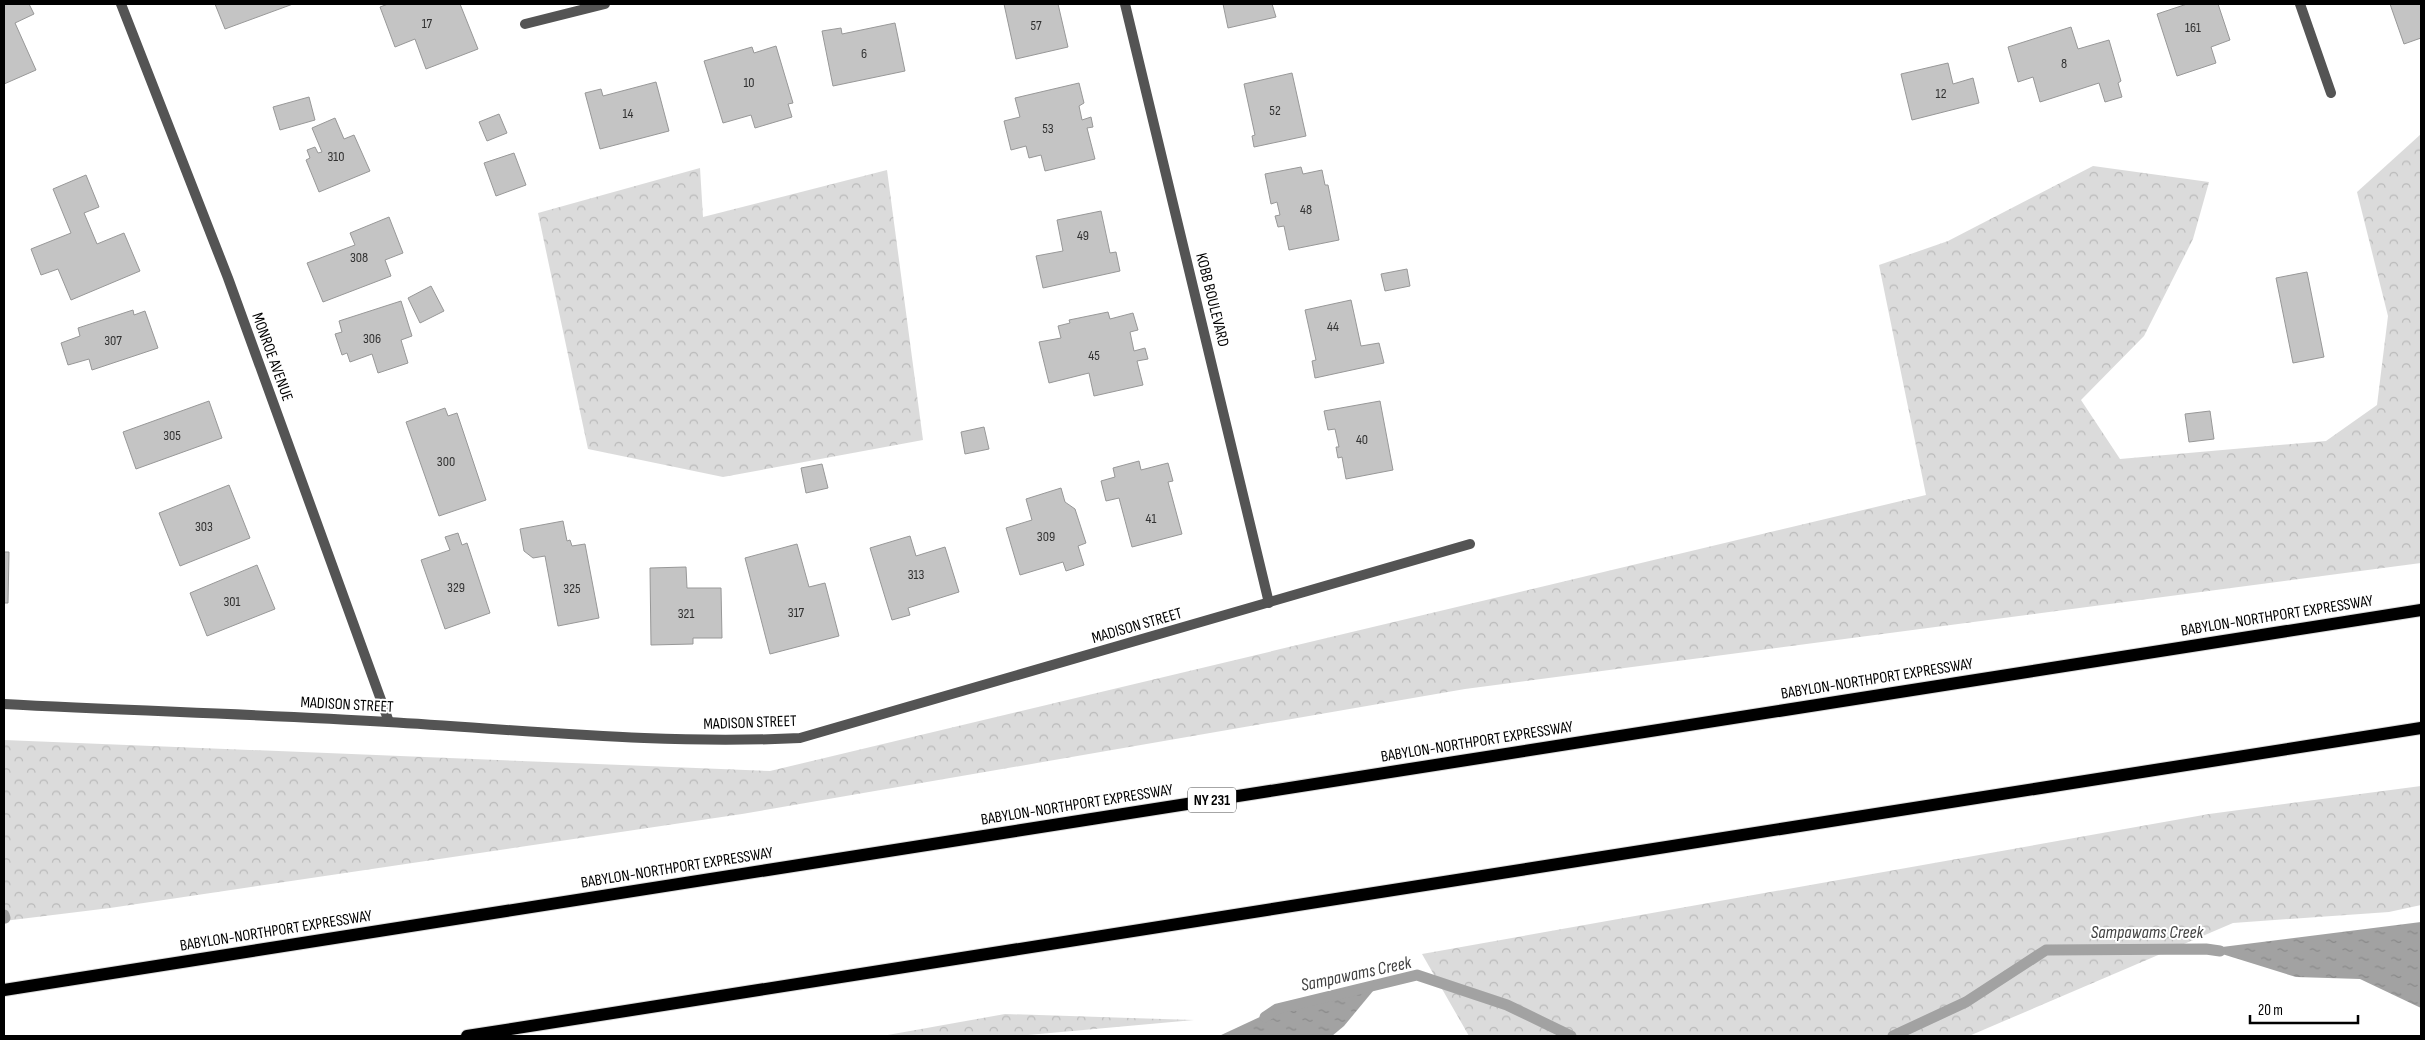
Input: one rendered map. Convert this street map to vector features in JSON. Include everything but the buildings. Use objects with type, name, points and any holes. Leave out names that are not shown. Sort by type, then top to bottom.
[{"type":"main road","name":"BABYLON-NORTHPORT EXPRESSWAY","points":[[4,990],[2421,610]]},
{"type":"main road","points":[[467,1036],[2421,728]]},
{"type":"street","name":"MONROE AVENUE","points":[[121,4],[228,278],[389,722]]},
{"type":"street","points":[[525,24],[605,4]]},
{"type":"street","name":"KOBB BOULEVARD","points":[[1125,4],[1269,604]]},
{"type":"street","points":[[2300,4],[2331,93]]},
{"type":"street","name":"MADISON STREET","points":[[4,704],[389,722],[548,735],[737,741],[800,738],[1269,604],[1470,544]]},
{"type":"green space","points":[[2421,134],[2421,563],[1465,689],[742,814],[110,908],[4,921],[4,740],[770,771],[1926,495],[1879,265],[1948,241],[2093,166],[2209,182],[2193,239],[2144,336],[2081,400],[2120,459],[2326,441],[2377,405],[2388,316],[2357,192]]},
{"type":"green space","points":[[700,168],[703,217],[887,170],[923,440],[723,477],[588,449],[538,213]]},
{"type":"green space","points":[[2421,786],[2421,905],[2389,912],[2233,923],[1969,1036],[1469,1036],[1422,954],[2209,814]]},
{"type":"green space","points":[[1005,1014],[1194,1020],[1017,1036],[882,1036]]},
{"type":"water","points":[[2421,922],[2421,1008],[2360,979],[2296,977],[2206,949]]},
{"type":"water","points":[[1378,985],[1344,1026],[1332,1036],[1219,1036],[1277,1009]]},
{"type":"waterway","name":"Sampawams Creek","points":[[1893,1036],[1966,1002],[2046,950],[2206,949],[2220,951]]},
{"type":"waterway","name":"Sampawams Creek","points":[[1265,1017],[1277,1009],[1417,975],[1507,1005],[1571,1036]]}]
